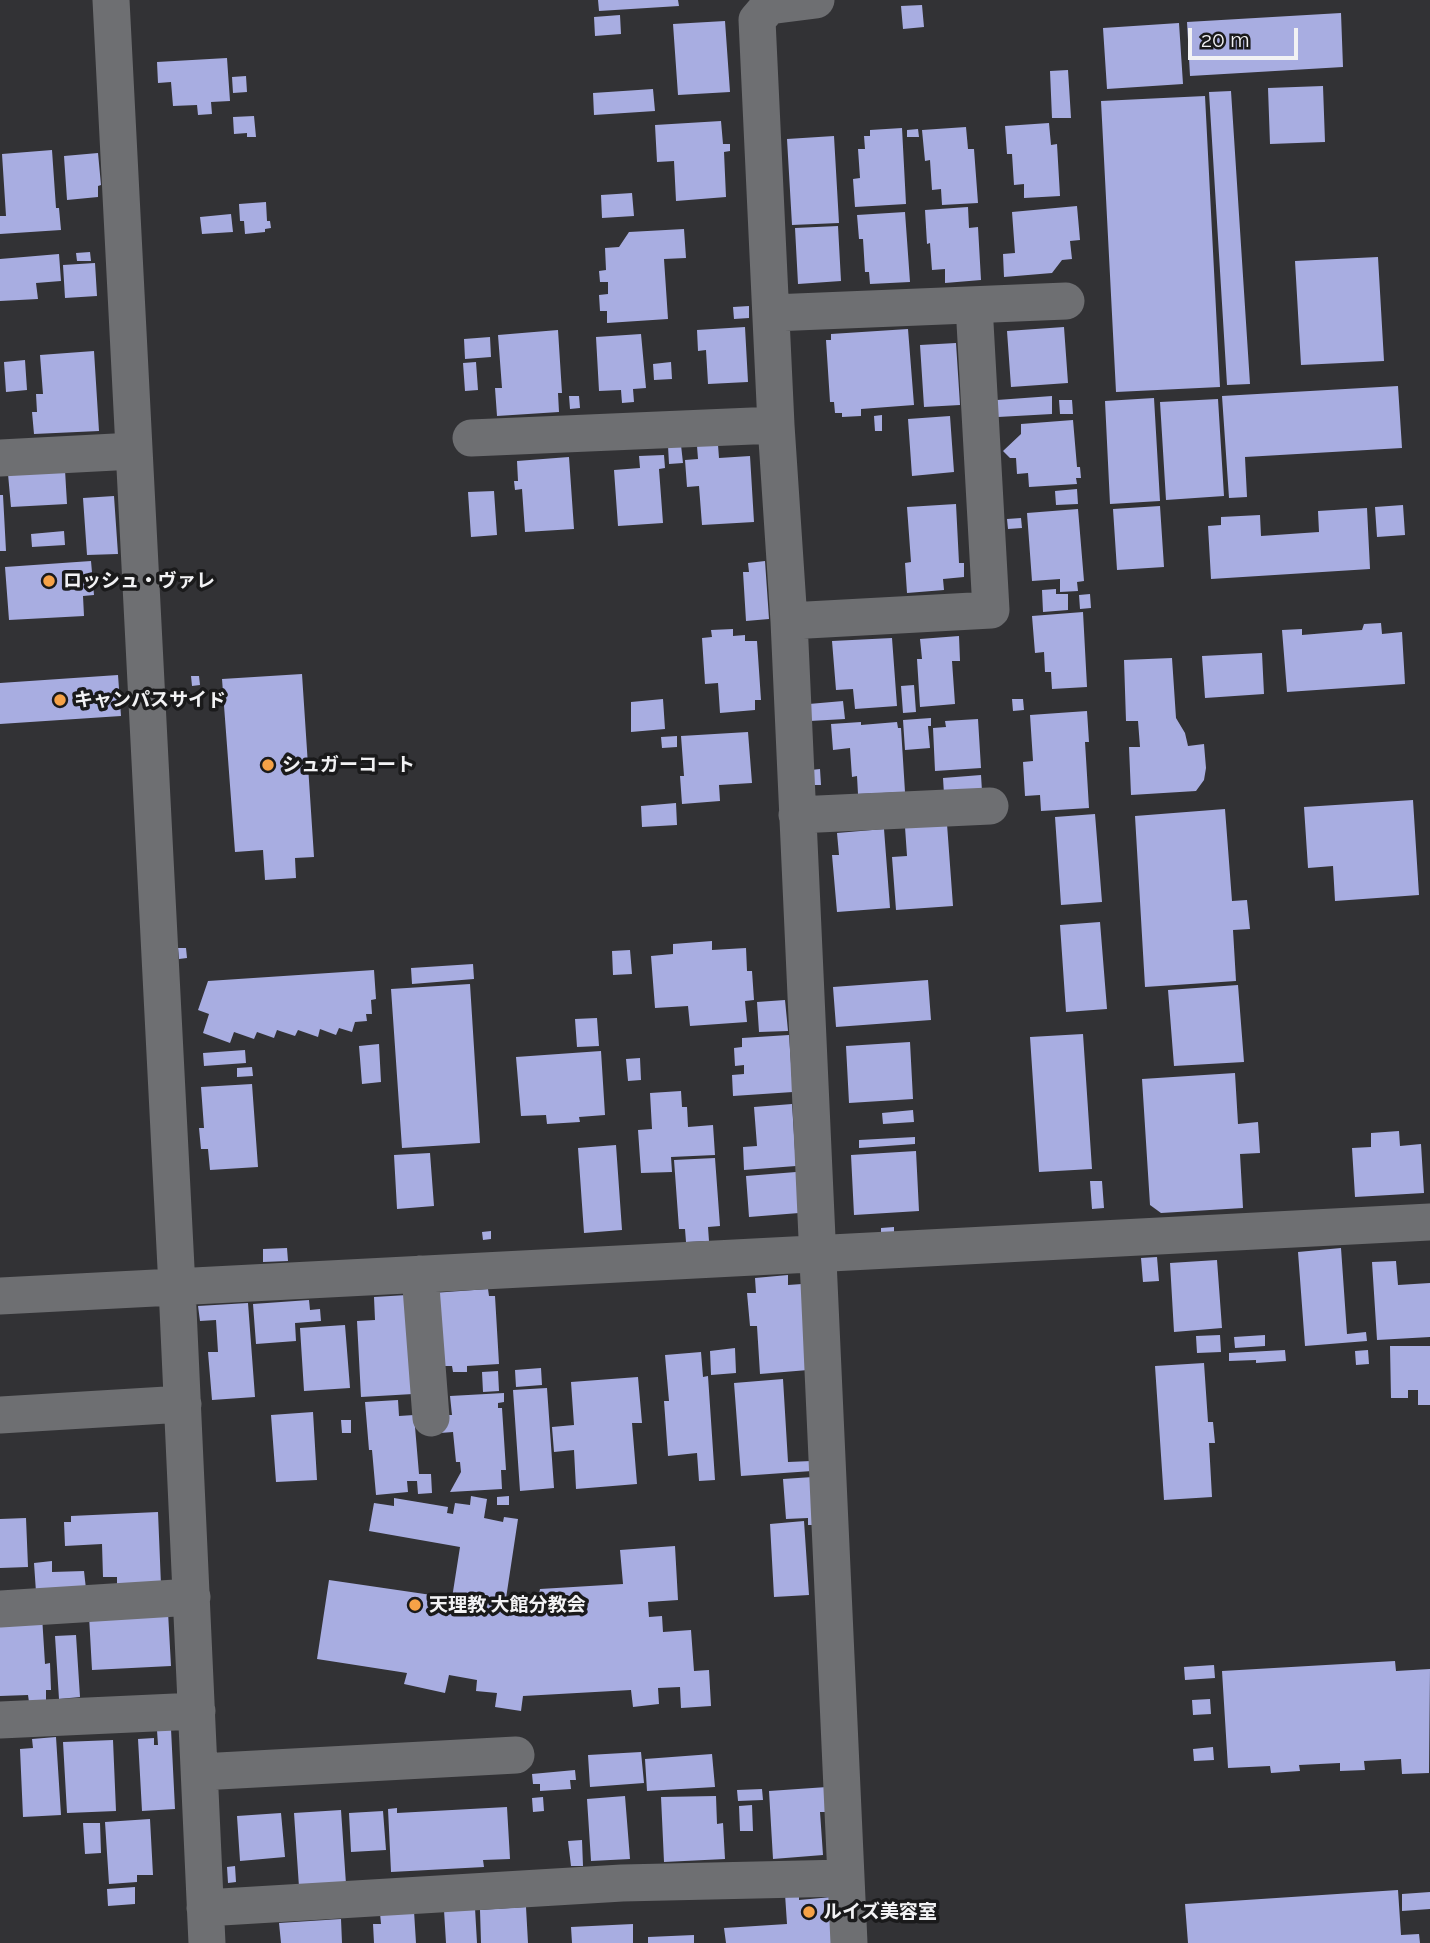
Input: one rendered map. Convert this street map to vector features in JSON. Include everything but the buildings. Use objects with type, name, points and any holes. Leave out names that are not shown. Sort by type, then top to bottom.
[{"type":"street","points":[[111,0],[183,1404],[206,1926],[622,1883],[846,1878]]},
{"type":"street","points":[[816,0],[769,6],[757,20],[776,425],[789,621],[849,1943]]},
{"type":"street","points":[[772,313],[1066,301]]},
{"type":"street","points":[[789,621],[991,610],[974,305]]},
{"type":"street","points":[[471,438],[776,425]]},
{"type":"street","points":[[0,458],[134,451]]},
{"type":"street","points":[[797,816],[990,806]]},
{"type":"street","points":[[0,1296],[1430,1223]]},
{"type":"street","points":[[420,1275],[431,1418]]},
{"type":"street","points":[[0,1415],[183,1404]]},
{"type":"street","points":[[0,1609],[192,1597]]},
{"type":"street","points":[[0,1720],[197,1711]]},
{"type":"street","points":[[200,1772],[516,1755]]},
{"type":"place","name":"ロッシュ・ヴァレ","points":[[49,581]]},
{"type":"place","name":"キャンパスサイド","points":[[60,700]]},
{"type":"place","name":"シュガーコート","points":[[268,765]]},
{"type":"place","name":"天理教 大館分教会","points":[[415,1605]]},
{"type":"place","name":"ルイズ美容室","points":[[809,1912]]}]
